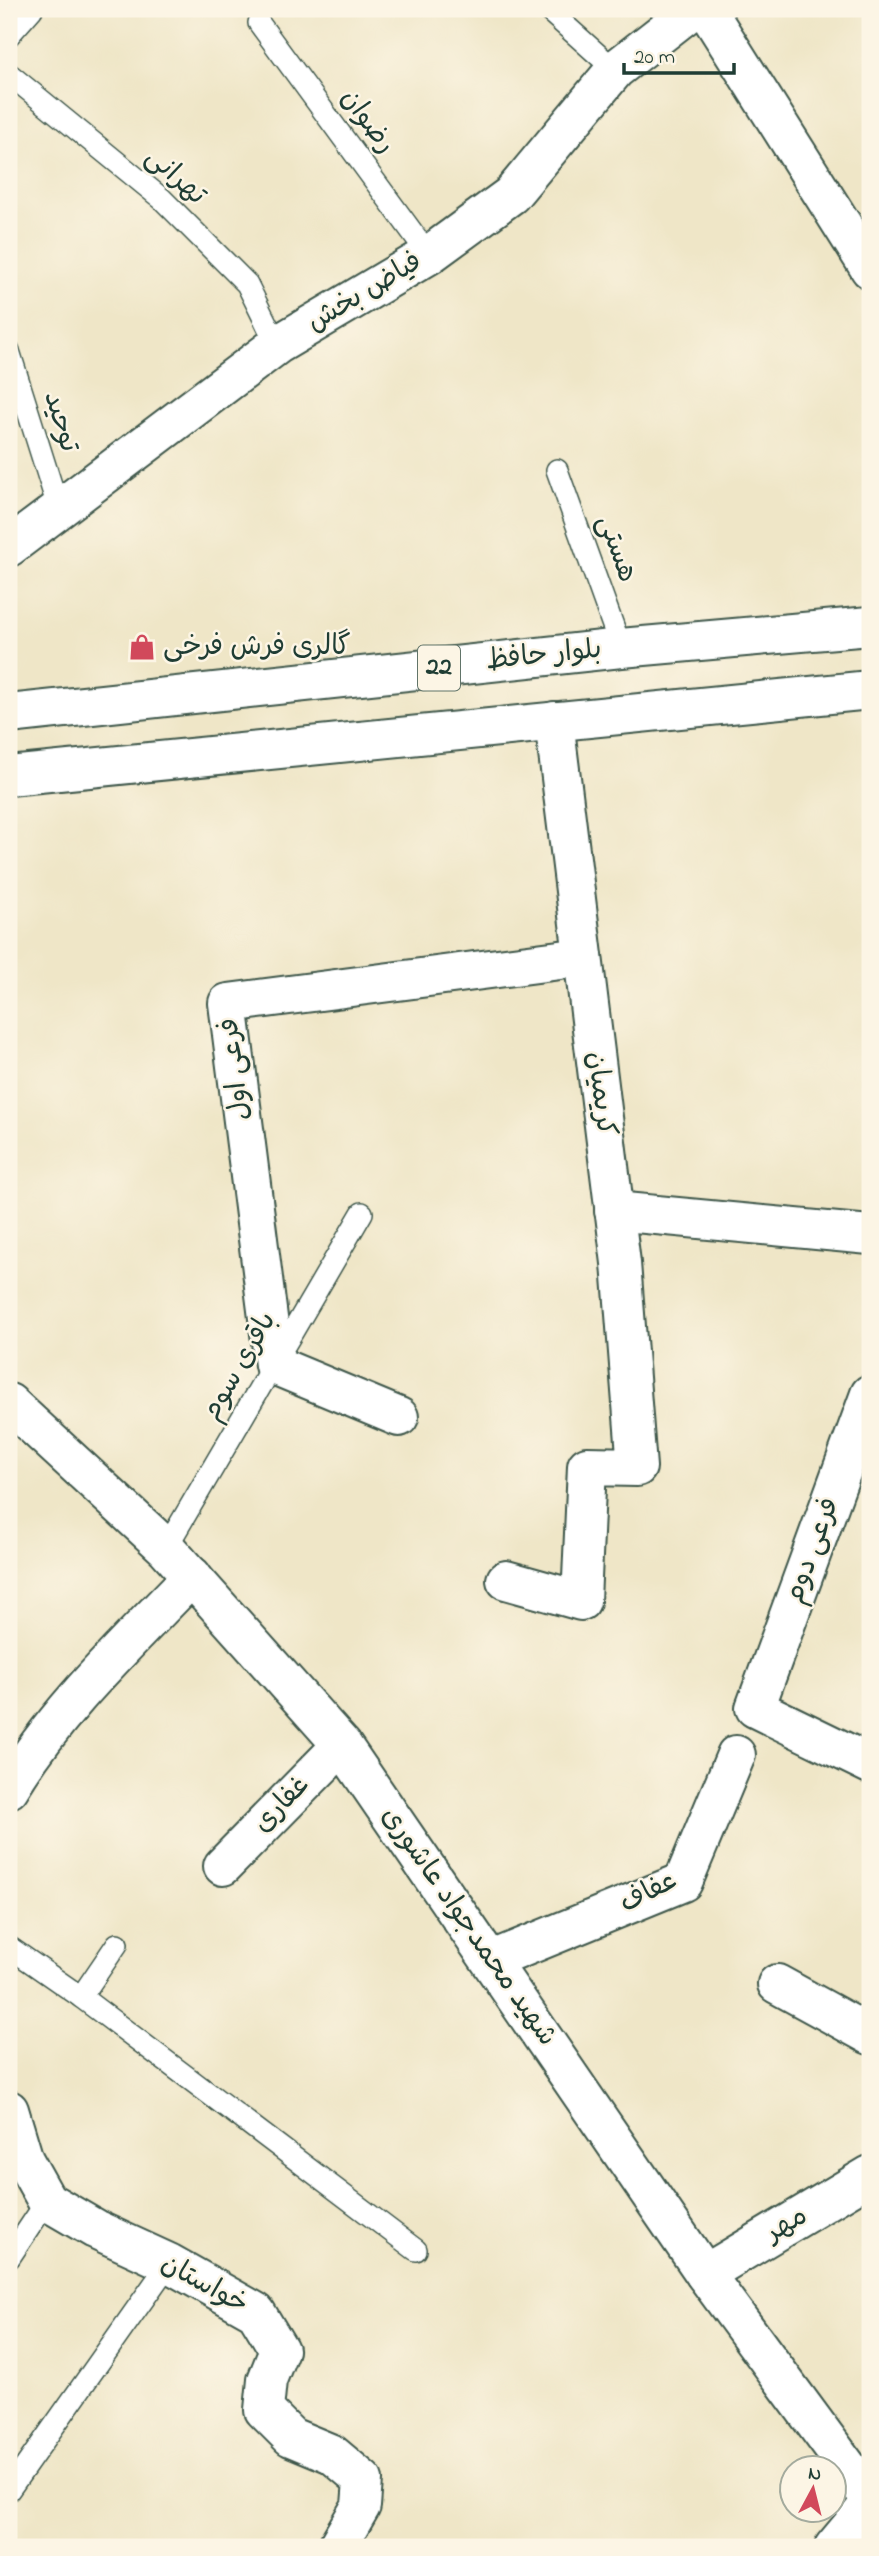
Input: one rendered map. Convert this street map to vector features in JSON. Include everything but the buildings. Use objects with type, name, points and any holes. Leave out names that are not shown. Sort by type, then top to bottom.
[{"type":"street","name":"فیاض بخش","points":[[9,547],[277,345],[429,255],[511,195],[615,70],[693,9]]},
{"type":"street","points":[[706,9],[870,269]]},
{"type":"street","name":"بلوار حافظ","points":[[9,715],[621,648],[870,626]]},
{"type":"street","name":"22","points":[[9,776],[870,690]]},
{"type":"street","name":"کریمیان","points":[[506,1580],[581,1601],[587,1466],[637,1467],[614,1211],[554,721]]},
{"type":"street","name":"فرعی اول","points":[[274,1365],[228,1003],[583,957]]},
{"type":"street","points":[[614,1211],[870,1236]]},
{"type":"street","points":[[274,1365],[399,1417]]},
{"type":"street","name":"شهید محمدجواد عاشوری","points":[[9,1402],[166,1548],[342,1745],[705,2274],[870,2498]]},
{"type":"street","name":"فرعی دوم","points":[[869,1405],[755,1708],[870,1764]]},
{"type":"street","points":[[14,1769],[80,1693],[192,1576]]},
{"type":"street","name":"غفاری","points":[[223,1866],[342,1745]]},
{"type":"street","name":"عفاف","points":[[492,1960],[683,1882],[736,1755]]},
{"type":"street","points":[[777,1984],[870,2035]]},
{"type":"street","points":[[9,2109],[24,2160],[47,2201]]},
{"type":"street","name":"مهر","points":[[705,2274],[870,2175]]},
{"type":"street","name":"خواستان","points":[[47,2201],[95,2229],[170,2263],[256,2312],[279,2350],[267,2380],[264,2410],[291,2437],[332,2454],[363,2480],[361,2506],[337,2547]]},
{"type":"street","points":[[834,2547],[870,2504]]},
{"type":"lane","points":[[9,35],[32,9]]},
{"type":"lane","points":[[547,9],[615,70]]},
{"type":"lane","name":"رضوان","points":[[259,23],[429,255]]},
{"type":"lane","name":"تهرانی","points":[[9,74],[162,199],[247,284],[277,345]]},
{"type":"lane","name":"توحید","points":[[9,351],[59,510]]},
{"type":"lane","name":"هستی","points":[[557,470],[621,648]]},
{"type":"lane","name":"باقری سوم","points":[[166,1548],[362,1213]]},
{"type":"lane","points":[[81,1997],[117,1944]]},
{"type":"lane","points":[[9,1947],[81,1997],[416,2250]]},
{"type":"lane","points":[[9,2258],[47,2201]]},
{"type":"lane","points":[[9,2490],[170,2263]]},
{"type":"place","name":"گالری فرش فرخی","points":[[142,647]]}]
